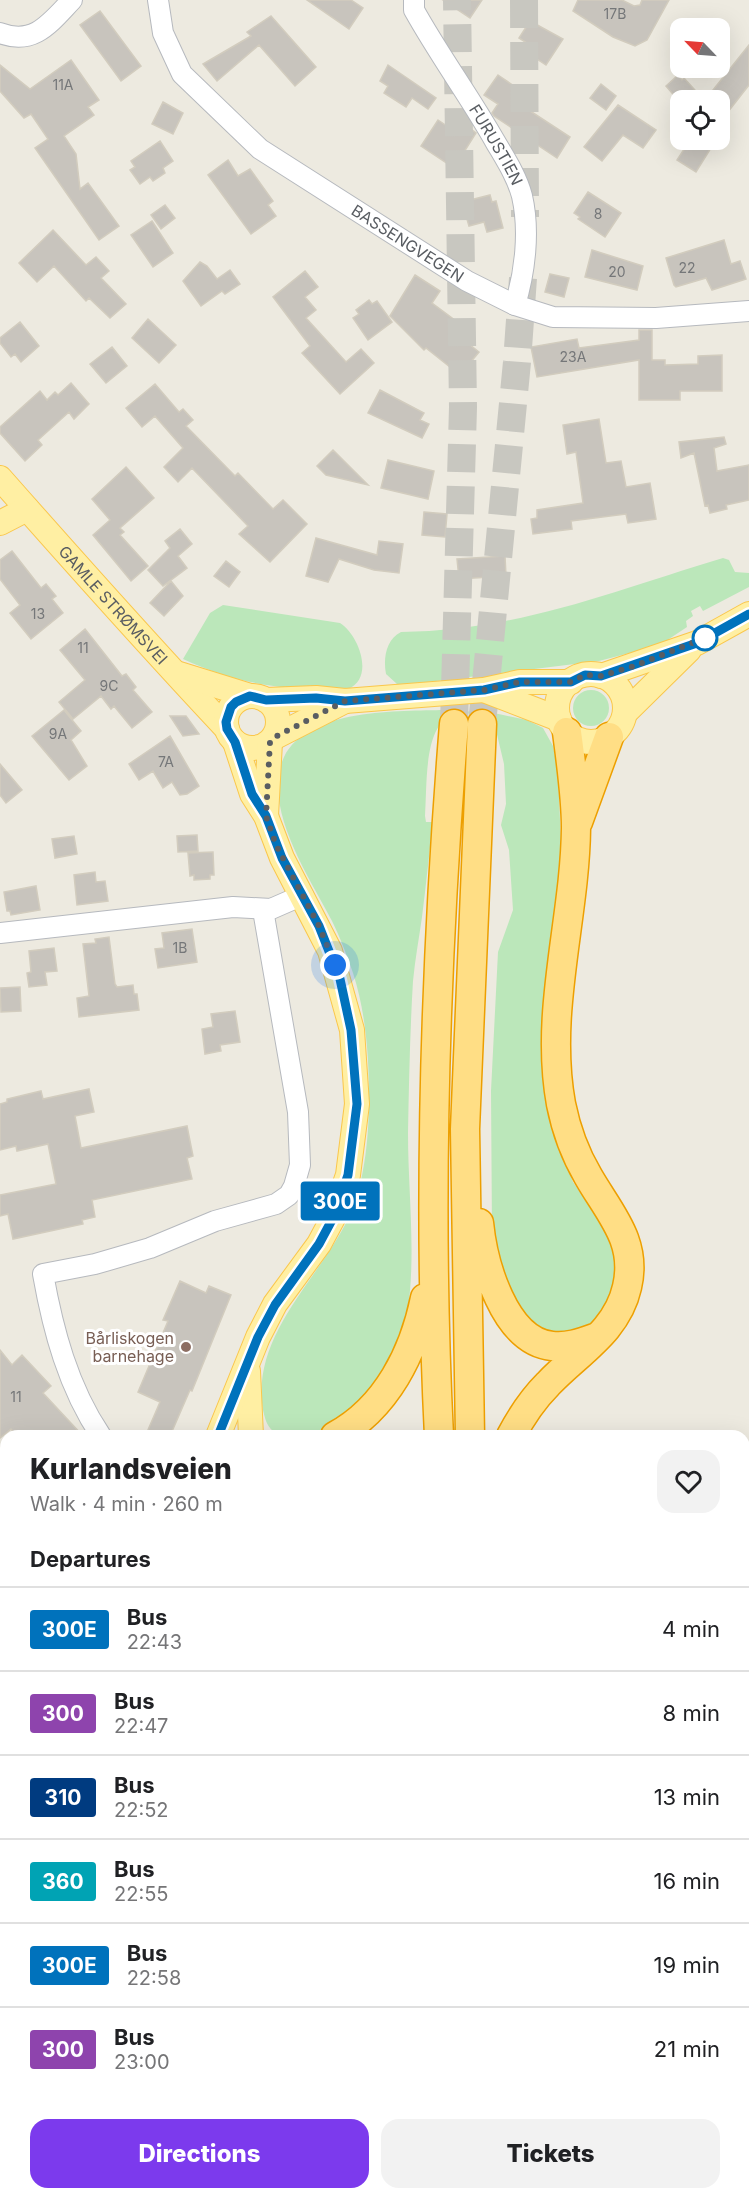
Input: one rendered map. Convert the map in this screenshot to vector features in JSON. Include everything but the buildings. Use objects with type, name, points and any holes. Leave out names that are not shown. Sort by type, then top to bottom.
[{"type":"highway","points":[[439,1430],[432,1264],[434,1043],[444,844],[454,724]]},
{"type":"highway","points":[[471,1430],[465,1129],[482,724]]},
{"type":"highway","points":[[514,1430],[524,1413],[548,1383],[577,1359],[597,1337],[620,1307],[628,1285],[629,1260],[619,1222],[587,1174],[571,1140],[558,1082],[557,1015],[576,827],[563,726]]},
{"type":"highway","points":[[576,827],[609,737]]},
{"type":"highway","points":[[465,1129],[480,1237],[498,1295],[512,1322],[531,1338],[553,1346],[573,1345],[597,1337]]},
{"type":"highway","points":[[343,1430],[370,1409],[398,1373],[421,1317],[432,1264]]},
{"type":"main road","name":"GAMLE STRØMSVEI","points":[[0,478],[146,644],[179,674],[231,736]]},
{"type":"main road","points":[[0,523],[27,509]]},
{"type":"main road","points":[[601,676],[697,643],[749,614]]},
{"type":"main road","points":[[625,712],[697,643]]},
{"type":"main road","points":[[179,674],[258,698],[277,712],[279,720],[272,739],[266,816]]},
{"type":"main road","points":[[221,1430],[275,1305],[319,1244],[345,1189],[355,1140],[357,1083],[347,1006],[330,951],[282,858],[266,816],[252,794],[226,722],[231,707],[236,702],[258,698],[316,698],[345,701],[484,690],[520,682],[571,682],[585,675],[601,676],[610,680],[622,694],[625,712],[622,722],[609,737],[588,742],[563,726],[484,690]]},
{"type":"main road","points":[[563,726],[559,699],[571,682]]},
{"type":"main road","points":[[231,736],[249,748],[257,748],[345,701]]},
{"type":"main road","points":[[248,1366],[251,1430]]},
{"type":"street","points":[[0,33],[12,38],[32,36],[44,30],[72,0]]},
{"type":"street","name":"BASSENGVEGEN","points":[[158,0],[163,33],[182,74],[260,149],[467,281],[515,305],[553,317],[596,320],[749,311]]},
{"type":"street","name":"FURUSTIEN","points":[[414,0],[414,10],[514,174],[522,197],[525,237],[523,277],[515,305]]},
{"type":"street","points":[[0,933],[233,906],[263,910],[280,906],[303,896]]},
{"type":"street","points":[[96,1430],[86,1414],[71,1380],[51,1312],[43,1274],[122,1257],[215,1221],[276,1204],[289,1195],[298,1177],[300,1155],[298,1112],[263,910]]},
{"type":"green space","points":[[723,558],[729,560],[735,572],[749,573],[749,587],[703,611],[700,606],[691,611],[693,616],[686,621],[687,627],[660,645],[599,661],[403,685],[397,684],[386,674],[385,662],[389,644],[401,632],[444,630],[525,617],[604,596]]},
{"type":"green space","points":[[223,605],[340,623],[347,629],[358,646],[362,666],[361,676],[348,689],[304,689],[244,680],[183,659],[210,613]]},
{"type":"green space","points":[[591,690],[603,696],[609,708],[603,720],[591,726],[579,720],[573,708],[579,696]]},
{"type":"green space","points":[[445,710],[494,713],[527,720],[543,728],[553,746],[558,772],[561,844],[557,912],[541,1035],[542,1072],[551,1125],[573,1182],[611,1237],[616,1261],[614,1291],[603,1313],[586,1330],[560,1337],[539,1331],[517,1309],[492,1234],[491,1091],[498,952],[513,910],[509,850],[501,825],[506,804],[504,764],[494,722],[470,714],[453,715],[441,724],[433,738],[427,776],[425,816],[426,822],[433,822],[412,1000],[408,1133],[411,1265],[407,1314],[389,1370],[379,1386],[321,1430],[272,1430],[266,1421],[263,1410],[262,1382],[268,1355],[278,1330],[340,1234],[352,1210],[365,1156],[369,1099],[366,1035],[353,973],[335,927],[291,842],[283,820],[279,798],[279,777],[284,757],[296,741],[313,729],[357,716]]},
{"type":"tunnel","points":[[454,724],[463,407],[457,0]]},
{"type":"tunnel","points":[[524,0],[525,217]]},
{"type":"tunnel","points":[[482,724],[523,278]]},
{"type":"bus line","name":"300E","points":[[220,1430],[258,1337],[275,1305],[319,1244],[333,1218],[348,1175],[355,1140],[357,1104],[355,1057],[340,979],[319,926],[289,873],[266,816],[252,794],[235,742],[227,729],[226,722],[231,707],[236,702],[250,696],[266,700],[316,698],[345,701],[484,690],[520,682],[571,682],[585,675],[601,676],[634,666],[697,643],[749,614]]},
{"type":"place","name":"Bårliskogen barnehage","points":[[186,1347]]},
{"type":"route","points":[[335,965],[319,926],[276,845],[266,816],[270,742],[275,737],[345,701],[484,690],[520,682],[571,682],[585,675],[601,676],[634,666],[710,636],[705,638]]}]
